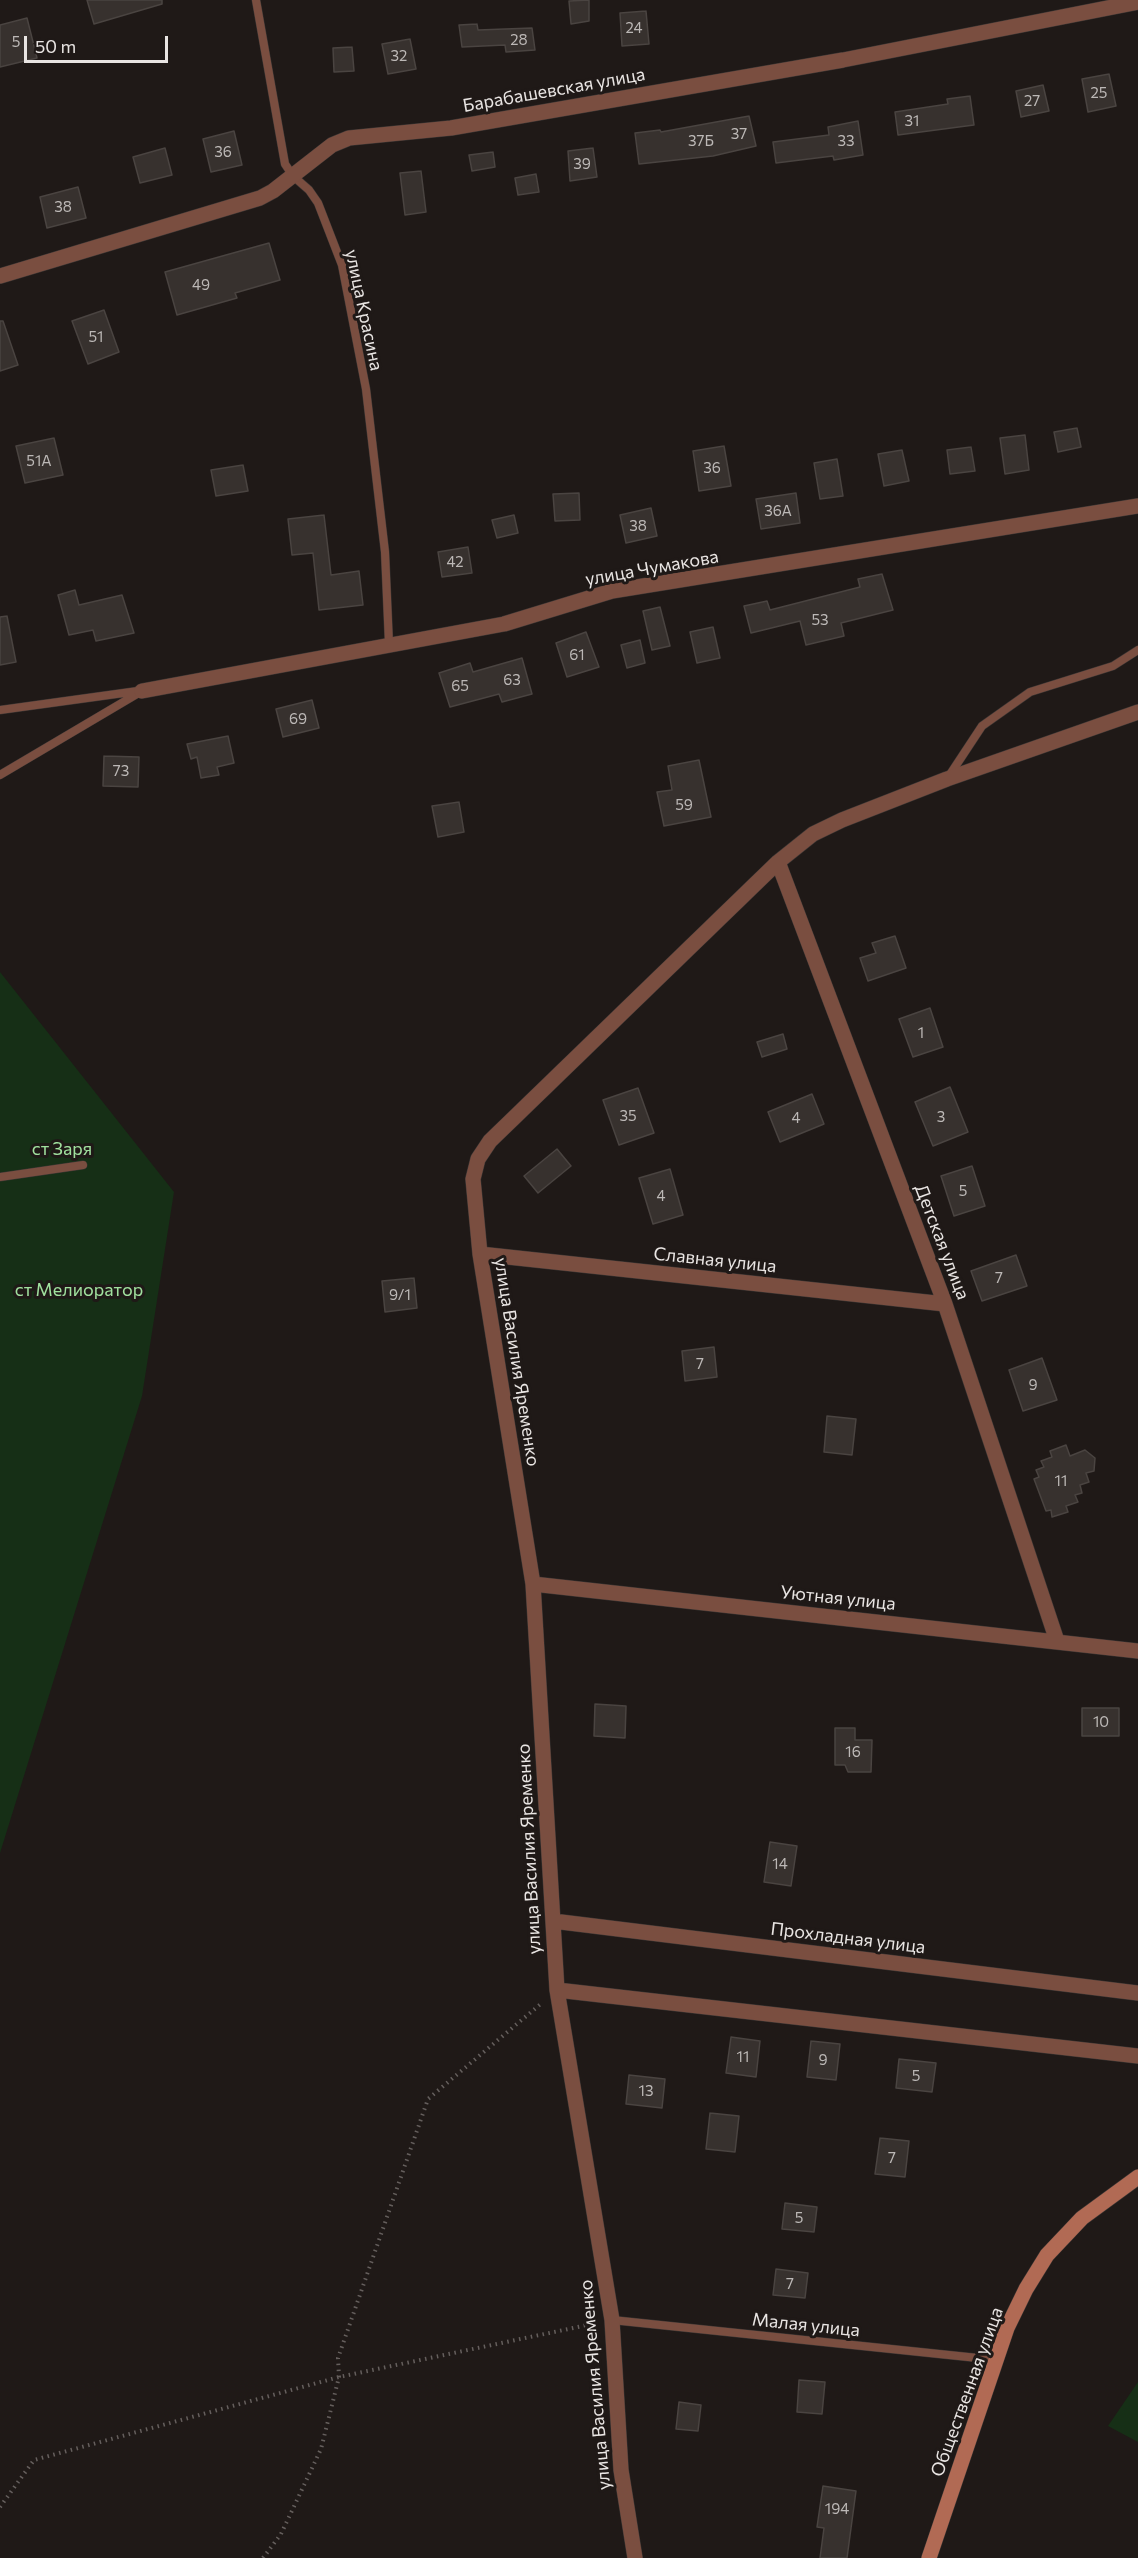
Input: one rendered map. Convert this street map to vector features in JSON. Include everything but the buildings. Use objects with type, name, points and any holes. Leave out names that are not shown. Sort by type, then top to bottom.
[{"type":"main road","name":"Общественная улица","points":[[929,2558],[1007,2328],[1026,2289],[1047,2255],[1082,2218],[1138,2176]]},
{"type":"street","name":"Барабашевская улица","points":[[0,276],[260,198],[293,176],[332,145],[349,138],[451,128],[843,60],[1138,2]]},
{"type":"street","name":"улица Чумакова","points":[[142,691],[504,624],[612,591],[1138,506]]},
{"type":"street","name":"улица Василия Яременко","points":[[635,2558],[621,2470],[612,2320],[557,1990],[533,1584],[480,1254],[473,1179],[478,1159],[490,1141],[778,862],[813,834],[842,820],[947,779],[1138,712]]},
{"type":"street","name":"Детская улица","points":[[778,862],[945,1304],[1057,1641]]},
{"type":"street","name":"Славная улица","points":[[480,1254],[945,1304]]},
{"type":"street","name":"Уютная улица","points":[[533,1584],[1138,1651]]},
{"type":"street","name":"Прохладная улица","points":[[554,1922],[1138,1993]]},
{"type":"street","points":[[557,1990],[1138,2056]]},
{"type":"lane","name":"улица Красина","points":[[256,0],[285,164],[318,203],[342,265],[367,401],[385,552],[389,644]]},
{"type":"lane","points":[[947,779],[982,726],[1030,692],[1113,666],[1138,650]]},
{"type":"lane","points":[[0,710],[142,691]]},
{"type":"lane","points":[[0,775],[142,691]]},
{"type":"lane","points":[[0,1178],[83,1165]]},
{"type":"lane","name":"Малая улица","points":[[612,2320],[997,2360]]},
{"type":"path","points":[[263,2558],[281,2534],[321,2449],[339,2377],[338,2358],[428,2099],[557,1990]]},
{"type":"path","points":[[0,2506],[34,2460],[339,2377],[612,2320]]},
{"type":"green space","name":"ст Мелиоратор","points":[[0,972],[174,1192],[142,1396],[0,1853]]},
{"type":"green space","points":[[1138,2382],[1138,2442],[1108,2426]]},
{"type":"park label","name":"ст Заря","points":[[62,1149]]}]
